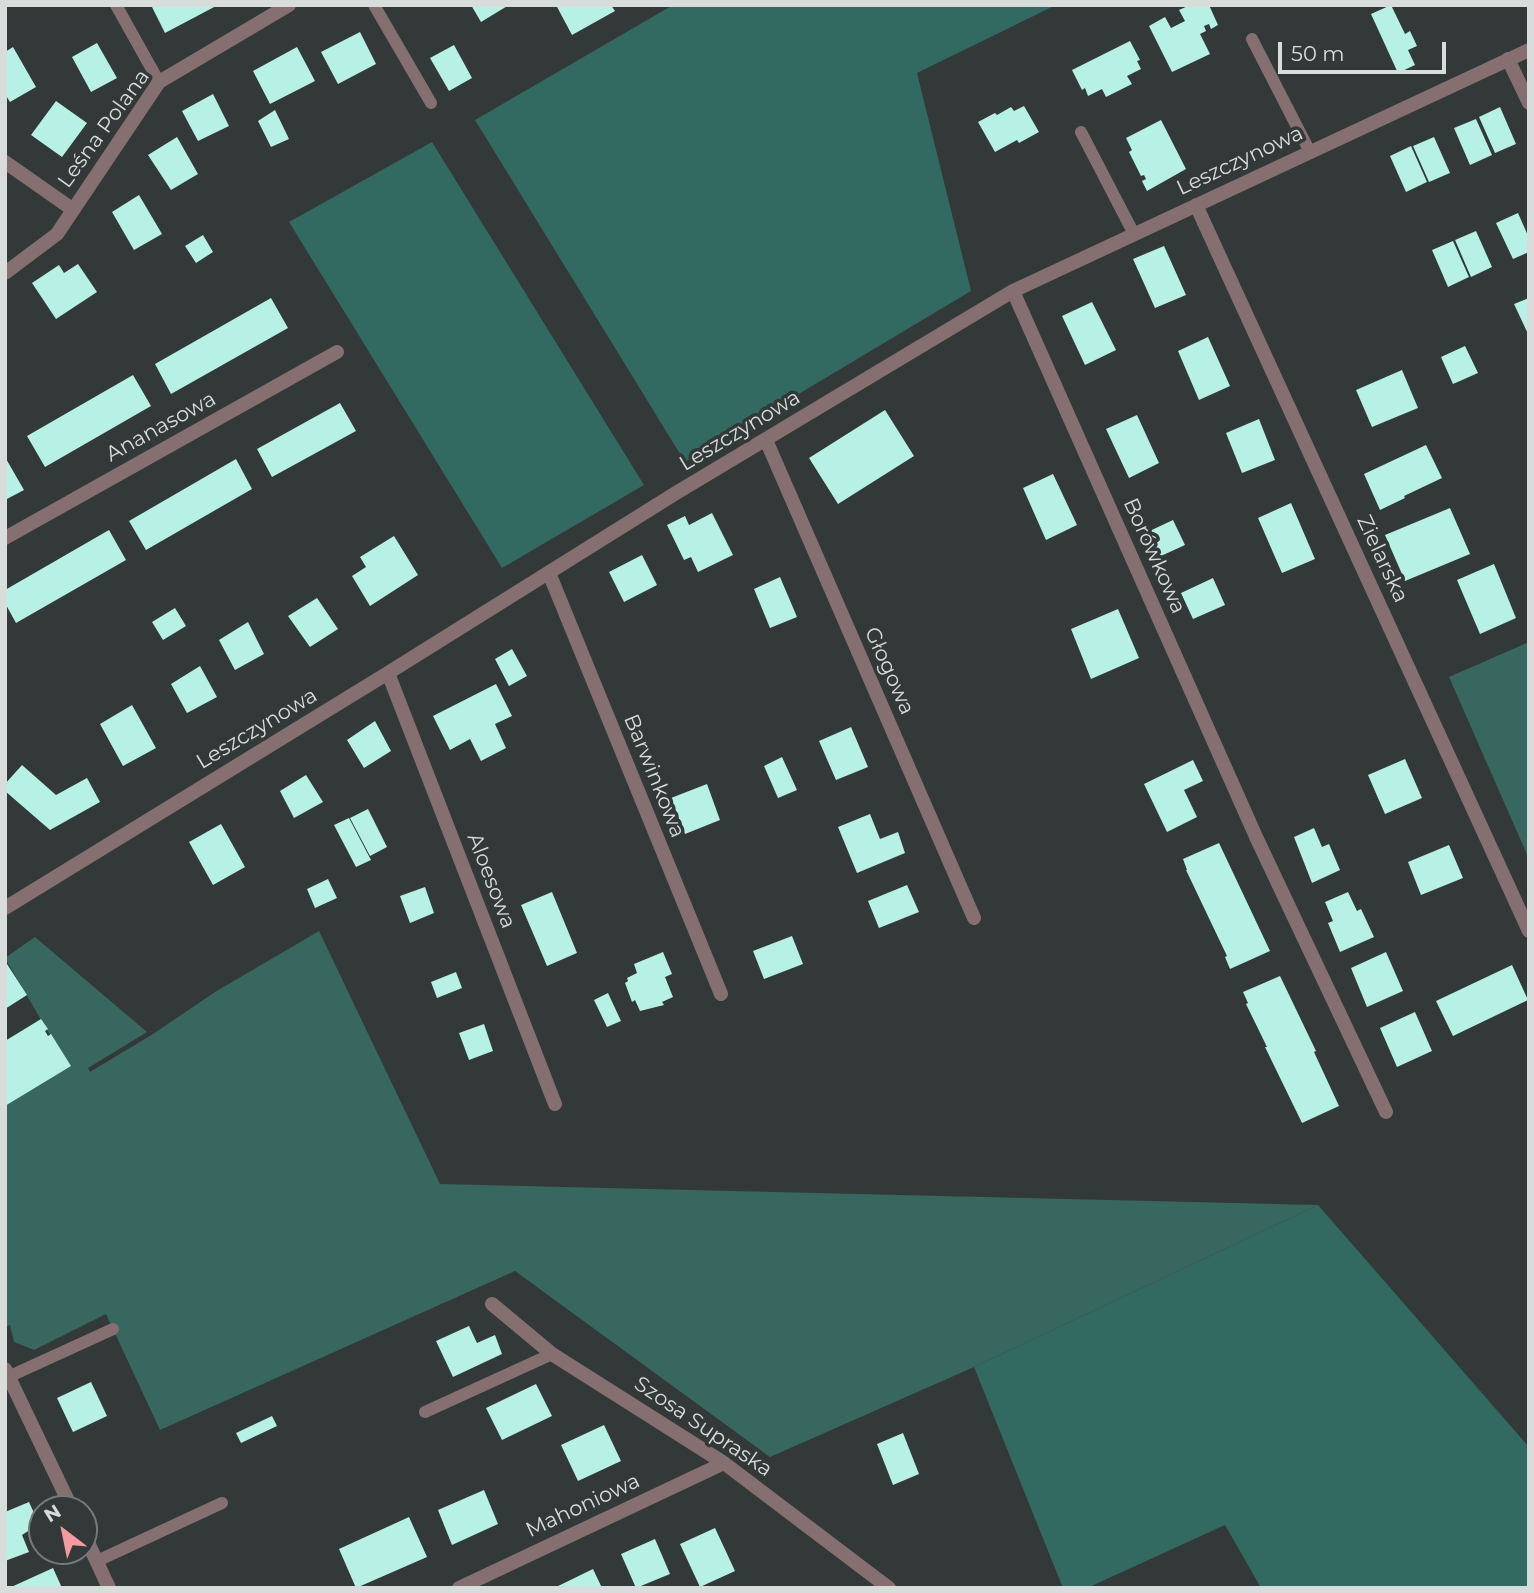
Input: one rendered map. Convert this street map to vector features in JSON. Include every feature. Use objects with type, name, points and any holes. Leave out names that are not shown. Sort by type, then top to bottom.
[{"type":"street","name":"Leśna Polana","points":[[5,273],[57,234],[159,82],[288,5]]},
{"type":"street","name":"Leszczynowa","points":[[5,908],[676,493],[1013,290],[1529,50]]},
{"type":"street","points":[[1508,59],[1529,103]]},
{"type":"street","points":[[5,162],[72,209]]},
{"type":"street","name":"Zielarska","points":[[1196,205],[1529,930]]},
{"type":"street","name":"Borówkowa","points":[[1013,290],[1257,839],[1386,1112]]},
{"type":"street","name":"Ananasowa","points":[[5,538],[337,352]]},
{"type":"street","name":"Głogowa","points":[[766,440],[974,918]]},
{"type":"street","name":"Barwinkowa","points":[[548,573],[722,994]]},
{"type":"street","name":"Aloesowa","points":[[388,673],[555,1104]]},
{"type":"street","name":"Szosa Supraska","points":[[492,1304],[552,1354],[724,1463],[889,1588]]},
{"type":"street","points":[[7,1373],[65,1495]]},
{"type":"street","name":"Mahoniowa","points":[[459,1588],[724,1463]]},
{"type":"street","points":[[98,1562],[109,1588]]},
{"type":"lane","points":[[116,5],[159,82]]},
{"type":"lane","points":[[374,5],[431,103]]},
{"type":"lane","points":[[1252,39],[1310,152]]},
{"type":"lane","points":[[1081,132],[1134,234]]},
{"type":"lane","points":[[7,1373],[113,1329]]},
{"type":"lane","points":[[425,1412],[552,1354]]},
{"type":"lane","points":[[98,1560],[222,1503]]},
{"type":"green space","points":[[673,5],[1056,5],[917,73],[971,291],[685,462],[475,120]]},
{"type":"green space","points":[[432,142],[644,485],[502,568],[289,222]]},
{"type":"green space","points":[[1529,642],[1529,859],[1449,677]]},
{"type":"green space","points":[[319,931],[440,1184],[1318,1205],[974,1367],[770,1457],[515,1271],[160,1430],[106,1314],[34,1350],[14,1342],[10,1325],[5,1327],[5,1106],[68,1066],[5,958],[35,937],[147,1032],[88,1068],[90,1072],[215,992]]},
{"type":"green space","points":[[1318,1205],[1529,1447],[1529,1588],[1261,1588],[1225,1525],[1087,1588],[1063,1588],[974,1367]]},
{"type":"building","points":[[151,5],[218,5],[165,33]]},
{"type":"building","points":[[471,5],[509,5],[481,22]]},
{"type":"building","points":[[556,5],[611,5],[615,11],[572,35]]},
{"type":"building","points":[[1190,5],[1209,5],[1218,25],[1211,29],[1209,24],[1204,26],[1206,31],[1200,34],[1210,54],[1172,72],[1149,26],[1165,17],[1171,28],[1185,21],[1179,10]]},
{"type":"building","points":[[1391,5],[1405,34],[1410,31],[1417,46],[1408,50],[1415,65],[1398,73],[1371,14]]},
{"type":"building","points":[[360,32],[376,64],[338,84],[321,52]]},
{"type":"building","points":[[1130,41],[1140,60],[1137,61],[1141,69],[1127,76],[1132,84],[1106,97],[1102,89],[1088,96],[1072,70]]},
{"type":"building","points":[[97,43],[117,78],[91,92],[72,57]]},
{"type":"building","points":[[454,45],[472,78],[449,91],[430,58]]},
{"type":"building","points":[[13,47],[36,87],[10,102],[5,94],[5,52]]},
{"type":"building","points":[[297,47],[315,81],[270,104],[253,71]]},
{"type":"building","points":[[213,94],[229,126],[198,141],[182,111]]},
{"type":"building","points":[[56,101],[87,123],[62,157],[31,135]]},
{"type":"building","points":[[1024,106],[1039,132],[995,152],[978,122],[1011,107],[1014,111]]},
{"type":"building","points":[[1500,107],[1516,144],[1495,153],[1479,117]]},
{"type":"building","points":[[275,110],[289,139],[271,147],[258,121]]},
{"type":"building","points":[[1476,119],[1492,155],[1470,165],[1454,128]]},
{"type":"building","points":[[1161,120],[1186,169],[1147,191],[1142,181],[1146,179],[1144,175],[1141,176],[1129,152],[1132,150],[1126,138]]},
{"type":"building","points":[[177,137],[198,174],[171,190],[148,155]]},
{"type":"building","points":[[1434,137],[1450,173],[1429,182],[1413,146]]},
{"type":"building","points":[[1411,146],[1427,182],[1406,192],[1390,156]]},
{"type":"building","points":[[139,195],[162,234],[134,250],[112,212]]},
{"type":"building","points":[[1518,213],[1529,238],[1529,252],[1513,259],[1496,223]]},
{"type":"building","points":[[1476,231],[1492,267],[1471,277],[1455,240]]},
{"type":"building","points":[[203,235],[213,252],[196,263],[185,246]]},
{"type":"building","points":[[1453,241],[1469,277],[1448,287],[1432,250]]},
{"type":"building","points":[[1164,246],[1186,295],[1155,308],[1133,259]]},
{"type":"building","points":[[78,264],[97,292],[56,319],[32,283],[59,265],[64,273]]},
{"type":"building","points":[[271,298],[288,328],[171,394],[155,364]]},
{"type":"building","points":[[1529,298],[1529,336],[1514,304]]},
{"type":"building","points":[[1092,302],[1116,350],[1085,365],[1062,316]]},
{"type":"building","points":[[1208,337],[1230,386],[1199,400],[1178,351]]},
{"type":"building","points":[[1465,346],[1478,373],[1453,384],[1441,357]]},
{"type":"building","points":[[1402,370],[1418,408],[1372,427],[1356,390]]},
{"type":"building","points":[[133,375],[151,406],[45,467],[27,436]]},
{"type":"building","points":[[340,403],[356,431],[272,477],[257,449]]},
{"type":"building","points":[[885,410],[914,456],[838,504],[809,458]]},
{"type":"building","points":[[1137,415],[1159,463],[1129,478],[1106,429]]},
{"type":"building","points":[[1259,419],[1275,460],[1242,473],[1226,433]]},
{"type":"building","points":[[1426,445],[1442,478],[1380,510],[1364,474]]},
{"type":"building","points":[[5,457],[24,490],[5,500]]},
{"type":"building","points":[[236,459],[252,489],[146,550],[129,521]]},
{"type":"building","points":[[1053,474],[1077,525],[1046,540],[1023,488]]},
{"type":"building","points":[[1291,503],[1315,559],[1282,573],[1258,518]]},
{"type":"building","points":[[1450,508],[1470,554],[1405,581],[1385,535]]},
{"type":"building","points":[[712,513],[733,555],[698,572],[691,557],[684,560],[667,525],[685,516],[689,525]]},
{"type":"building","points":[[1173,520],[1185,545],[1150,561],[1139,536]]},
{"type":"building","points":[[109,530],[126,560],[16,623],[5,603],[5,590]]},
{"type":"building","points":[[394,536],[418,575],[370,606],[352,576],[366,567],[360,557]]},
{"type":"building","points":[[642,555],[657,585],[624,602],[609,572]]},
{"type":"building","points":[[1494,564],[1516,618],[1480,634],[1457,580]]},
{"type":"building","points":[[780,577],[797,617],[770,628],[754,589]]},
{"type":"building","points":[[1213,578],[1225,605],[1193,619],[1181,593]]},
{"type":"building","points":[[317,598],[338,629],[310,647],[288,616]]},
{"type":"building","points":[[175,608],[186,626],[163,640],[152,622]]},
{"type":"building","points":[[1118,609],[1139,658],[1091,679],[1071,629]]},
{"type":"building","points":[[248,622],[264,654],[235,670],[219,640]]},
{"type":"building","points":[[512,649],[527,676],[509,686],[495,659]]},
{"type":"building","points":[[200,666],[217,697],[187,713],[171,684]]},
{"type":"building","points":[[496,684],[512,716],[495,724],[506,748],[481,761],[470,739],[450,750],[433,716]]},
{"type":"building","points":[[132,705],[156,748],[123,766],[100,724]]},
{"type":"building","points":[[375,721],[391,751],[364,768],[347,740]]},
{"type":"building","points":[[851,727],[868,767],[836,780],[819,741]]},
{"type":"building","points":[[782,757],[797,790],[778,798],[764,766]]},
{"type":"building","points":[[1405,759],[1422,798],[1385,814],[1368,775]]},
{"type":"building","points":[[1193,760],[1203,781],[1184,790],[1197,817],[1167,832],[1144,784]]},
{"type":"building","points":[[22,765],[56,795],[87,778],[100,802],[50,830],[5,791],[5,784]]},
{"type":"building","points":[[306,775],[323,802],[294,818],[280,791]]},
{"type":"building","points":[[707,784],[720,820],[685,834],[671,798]]},
{"type":"building","points":[[368,809],[387,847],[370,856],[350,818]]},
{"type":"building","points":[[870,814],[880,839],[898,832],[905,853],[857,873],[838,827]]},
{"type":"building","points":[[349,818],[371,860],[356,867],[334,825]]},
{"type":"building","points":[[221,824],[245,867],[213,885],[189,842]]},
{"type":"building","points":[[1314,828],[1322,847],[1329,844],[1340,870],[1312,883],[1294,837]]},
{"type":"building","points":[[1219,843],[1270,951],[1230,969],[1225,957],[1227,956],[1183,859]]},
{"type":"building","points":[[1449,845],[1463,878],[1421,895],[1408,862]]},
{"type":"building","points":[[328,879],[337,898],[315,908],[307,889]]},
{"type":"building","points":[[907,885],[919,912],[879,928],[868,901]]},
{"type":"building","points":[[425,887],[434,913],[410,923],[400,896]]},
{"type":"building","points":[[552,892],[577,953],[547,966],[521,905]]},
{"type":"building","points":[[1348,892],[1357,911],[1361,909],[1374,937],[1340,952],[1328,923],[1333,921],[1325,902]]},
{"type":"building","points":[[792,936],[803,964],[764,979],[753,951]]},
{"type":"building","points":[[663,952],[672,974],[665,977],[673,997],[662,1002],[664,1005],[640,1011],[635,1000],[632,1002],[625,983],[627,978],[637,973],[634,964]]},
{"type":"building","points":[[1386,952],[1403,991],[1367,1007],[1351,968]]},
{"type":"building","points":[[7,964],[27,995],[5,1009],[5,965]]},
{"type":"building","points":[[1512,965],[1528,1000],[1453,1036],[1436,1001]]},
{"type":"building","points":[[456,972],[462,988],[437,998],[431,982]]},
{"type":"building","points":[[1280,976],[1339,1106],[1302,1123],[1265,1047],[1243,992]]},
{"type":"building","points":[[608,993],[621,1021],[607,1027],[594,1000]]},
{"type":"building","points":[[1415,1012],[1432,1051],[1397,1067],[1380,1028]]},
{"type":"building","points":[[41,1019],[48,1029],[45,1031],[48,1036],[51,1034],[71,1066],[5,1106],[5,1041]]},
{"type":"building","points":[[484,1024],[493,1051],[469,1060],[459,1033]]},
{"type":"building","points":[[469,1326],[477,1343],[495,1335],[502,1354],[453,1377],[436,1341]]},
{"type":"building","points":[[91,1382],[107,1416],[73,1432],[57,1398]]},
{"type":"building","points":[[536,1384],[552,1416],[502,1440],[486,1408]]},
{"type":"building","points":[[272,1416],[277,1426],[241,1443],[236,1433]]},
{"type":"building","points":[[604,1425],[621,1461],[578,1481],[561,1445]]},
{"type":"building","points":[[903,1433],[919,1474],[893,1485],[877,1444]]},
{"type":"building","points":[[484,1490],[498,1524],[452,1545],[438,1510]]},
{"type":"building","points":[[28,1502],[28,1531],[22,1535],[28,1552],[5,1561],[5,1512]]},
{"type":"building","points":[[409,1517],[427,1557],[356,1588],[339,1549]]},
{"type":"building","points":[[715,1528],[735,1571],[700,1587],[680,1544]]},
{"type":"building","points":[[655,1539],[670,1574],[636,1588],[621,1554]]},
{"type":"building","points":[[53,1568],[62,1588],[9,1588]]},
{"type":"building","points":[[593,1569],[602,1588],[554,1588]]}]
